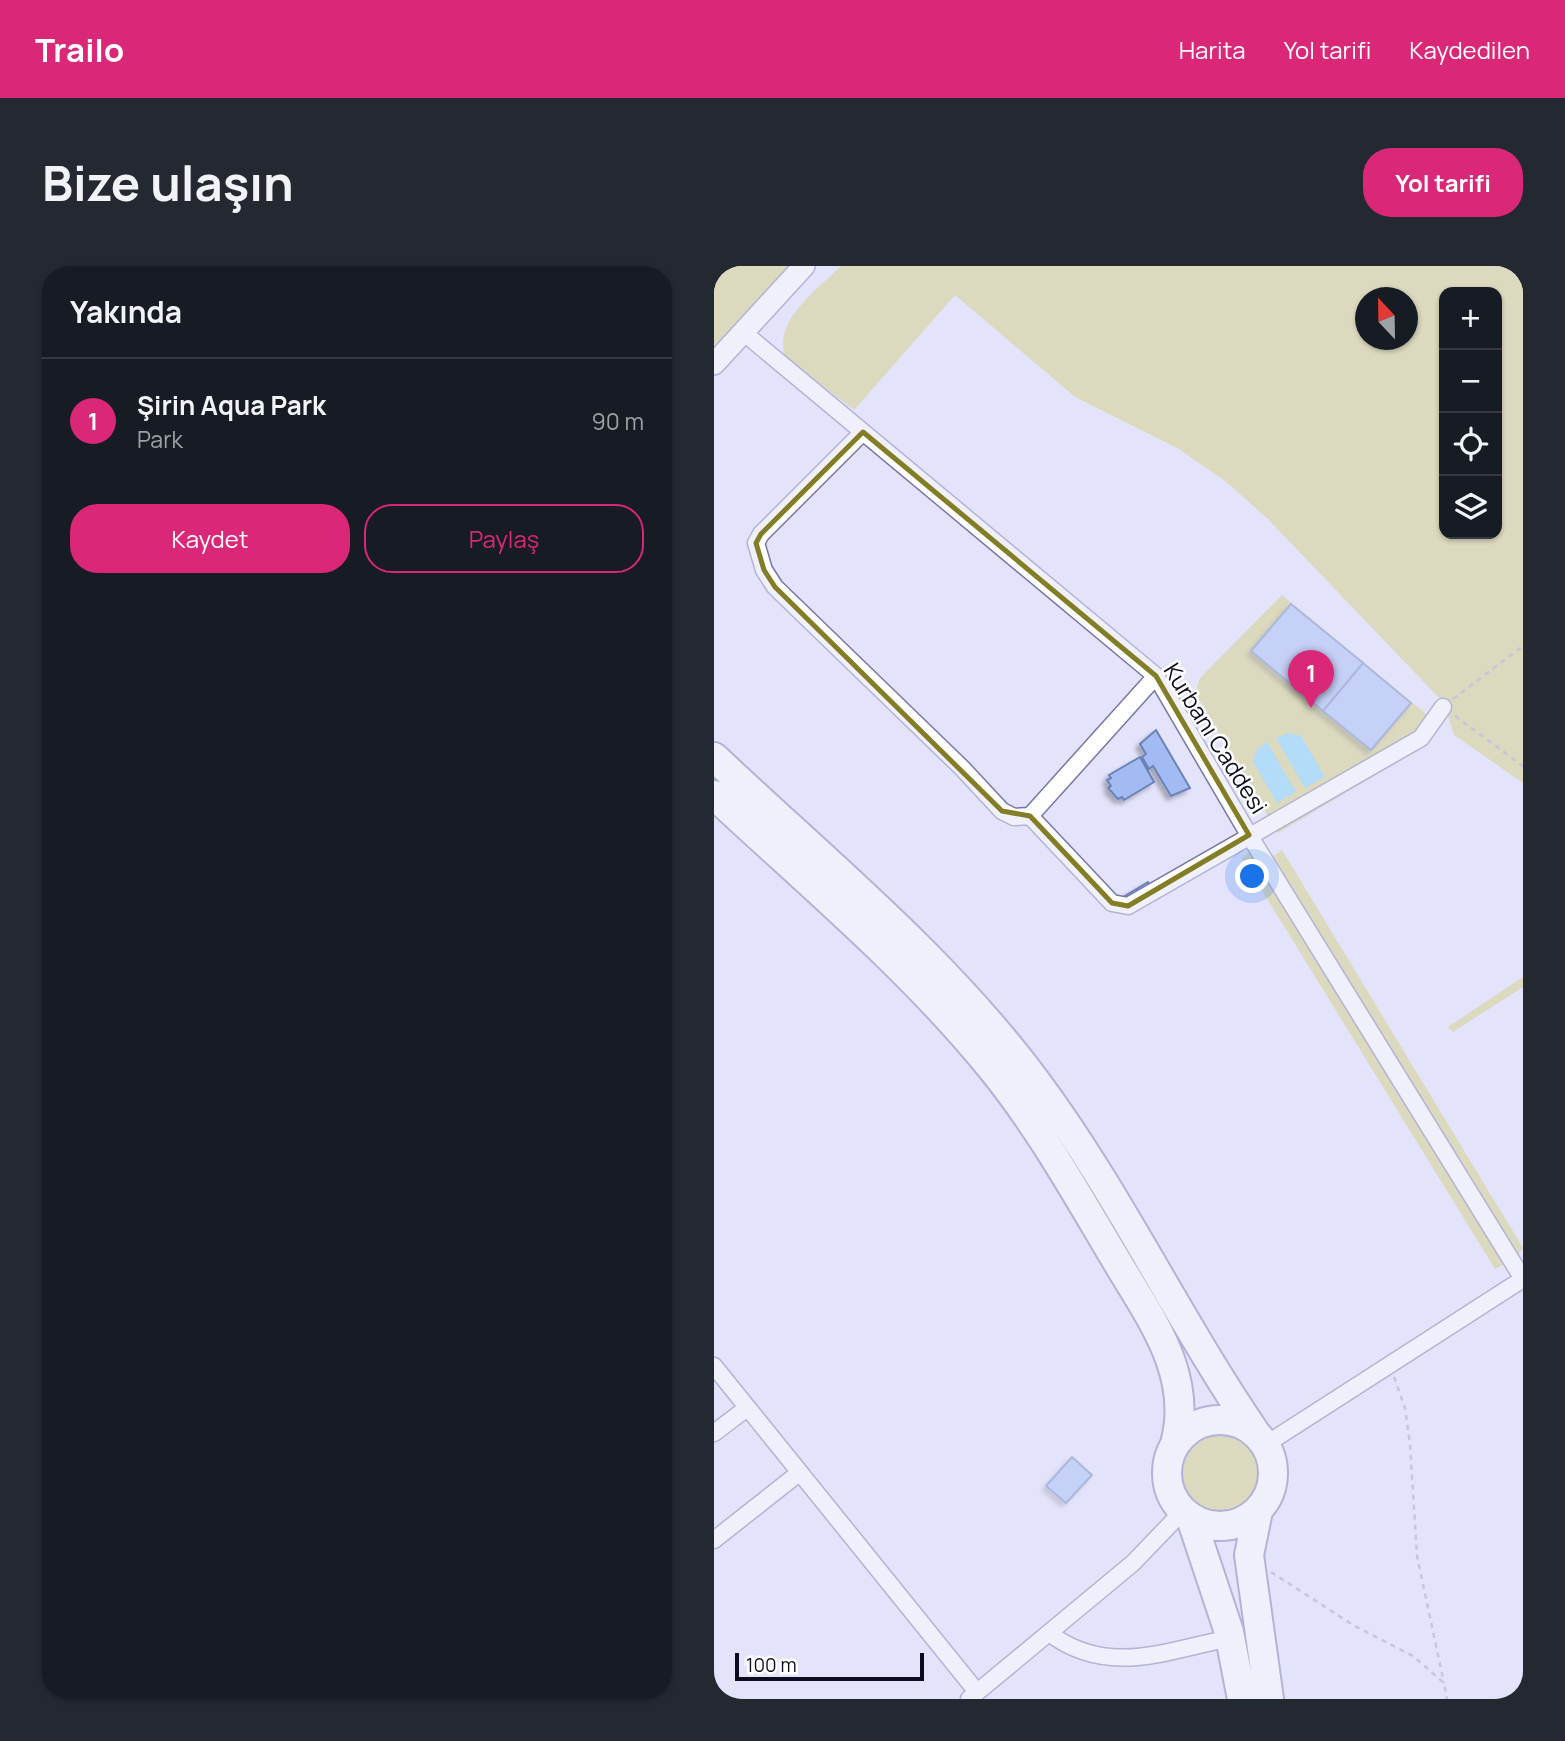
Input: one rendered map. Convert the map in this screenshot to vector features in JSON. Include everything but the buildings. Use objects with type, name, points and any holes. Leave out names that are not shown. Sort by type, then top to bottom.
[{"type":"highway","points":[[714,757],[940,968],[1009,1046],[1086,1154],[1207,1359],[1261,1440],[1272,1462],[1273,1483],[1258,1510],[1249,1555],[1269,1699]]},
{"type":"highway","points":[[714,796],[932,1000],[990,1067],[1043,1138],[1164,1342],[1181,1392],[1181,1417],[1166,1474],[1171,1494],[1186,1515],[1230,1638],[1242,1699]]},
{"type":"highway","points":[[1175,1444],[1189,1429],[1209,1421],[1230,1421],[1261,1440]]},
{"type":"highway","points":[[1186,1515],[1220,1527],[1241,1522],[1258,1510]]},
{"type":"street","points":[[714,364],[804,266]]},
{"type":"street","name":"Kurbanı Caddesi","points":[[743,332],[1156,676],[1249,835],[1523,1279]]},
{"type":"street","points":[[863,432],[761,534],[756,543],[764,570],[775,587],[1002,811],[1014,817],[1030,816],[1156,676]]},
{"type":"street","points":[[1030,816],[1112,903],[1120,907],[1128,906],[1421,738],[1443,707]]},
{"type":"street","points":[[1261,1440],[1389,1365],[1523,1279]]},
{"type":"street","points":[[714,1366],[973,1695],[1133,1563],[1186,1515]]},
{"type":"street","points":[[714,1433],[747,1408]]},
{"type":"street","points":[[714,1539],[799,1473]]},
{"type":"street","points":[[1049,1633],[1075,1650],[1114,1659],[1136,1658],[1230,1638]]},
{"type":"path","points":[[1523,646],[1443,707],[1523,766]]},
{"type":"path","points":[[1389,1365],[1405,1408],[1414,1485],[1417,1556],[1447,1699]]},
{"type":"path","points":[[1249,1555],[1326,1609],[1413,1656],[1444,1683]]},
{"type":"highlighted area","points":[[863,432],[1156,676],[1249,835],[1128,906],[1112,903],[1030,816],[1002,811],[775,587],[764,570],[756,543],[761,534]]},
{"type":"shaded area","points":[[714,266],[796,266],[714,346]]},
{"type":"shaded area","points":[[841,266],[1523,266],[1523,783],[1454,735],[1444,703],[1267,518],[1225,481],[1179,449],[1075,397],[955,295],[854,410],[785,357],[785,331],[791,318]]},
{"type":"shaded area","points":[[1282,595],[1437,723],[1428,744],[1278,833],[1195,693],[1200,678]]},
{"type":"shaded area","points":[[1253,850],[1505,1264],[1495,1269],[1242,858]]},
{"type":"shaded area","points":[[1282,850],[1523,1248],[1518,1255],[1272,857]]},
{"type":"shaded area","points":[[1523,977],[1523,987],[1453,1032],[1448,1027]]},
{"type":"shaded area","points":[[1220,1432],[1236,1435],[1249,1444],[1258,1457],[1261,1473],[1258,1489],[1249,1502],[1236,1511],[1220,1514],[1204,1511],[1191,1502],[1182,1489],[1179,1473],[1182,1457],[1191,1444],[1204,1435]]},
{"type":"water","points":[[1288,733],[1301,736],[1325,777],[1305,788],[1276,738]]},
{"type":"water","points":[[1267,742],[1296,792],[1277,803],[1253,762],[1257,749]]},
{"type":"place","name":"Şirin Aqua Park","points":[[1311,708]]}]
